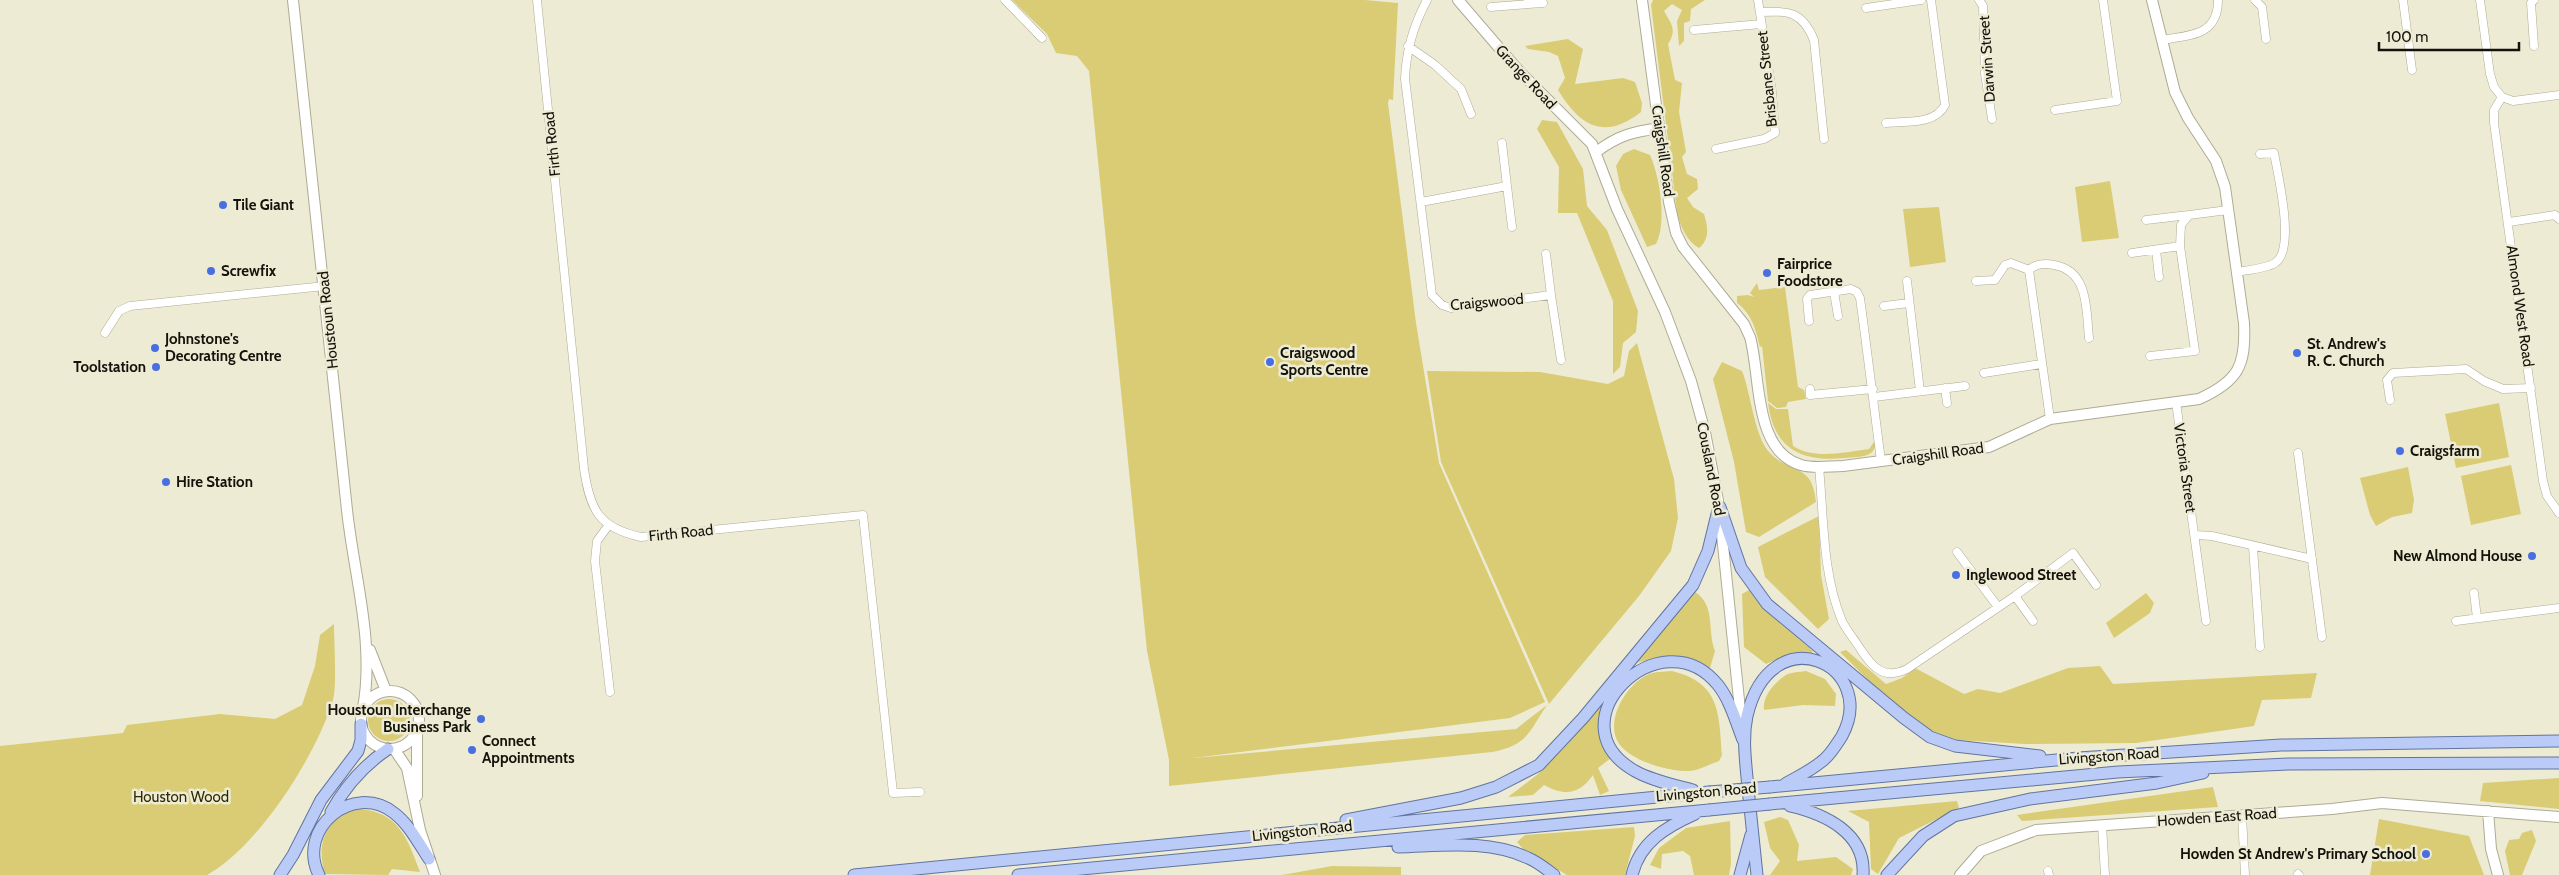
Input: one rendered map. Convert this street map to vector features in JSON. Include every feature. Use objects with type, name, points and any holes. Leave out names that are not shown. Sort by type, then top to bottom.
[{"type":"main road","points":[[1719,506],[1741,568],[1767,604],[1904,718],[1930,737],[1954,746],[1989,751],[2078,758]]},
{"type":"main road","points":[[1298,832],[1350,819],[1461,798],[1496,787],[1539,765],[1583,718],[1693,585],[1708,551],[1719,506]]},
{"type":"main road","points":[[1744,742],[1747,718],[1756,689],[1765,676],[1780,663],[1797,658],[1815,660],[1836,673],[1843,680],[1849,694],[1850,713],[1836,746],[1821,762],[1775,786]]},
{"type":"main road","points":[[1706,793],[1659,781],[1634,770],[1617,754],[1607,741],[1605,725],[1607,709],[1614,692],[1638,672],[1651,665],[1675,662],[1691,666],[1705,673],[1717,684],[1726,697],[1744,742]]},
{"type":"main road","points":[[280,875],[293,856],[321,800],[358,751],[361,740],[361,724]]},
{"type":"main road","name":"Livingston Road","points":[[854,875],[2078,758],[2281,746],[2559,741]]},
{"type":"main road","name":"Cousland Road","points":[[1744,742],[1757,875]]},
{"type":"main road","points":[[319,875],[315,863],[314,844],[328,817],[349,785],[368,764],[391,749]]},
{"type":"main road","name":"Livingston Road","points":[[1018,875],[1320,848],[2108,772],[2239,766],[2430,762],[2559,763]]},
{"type":"main road","points":[[1887,875],[1923,836],[1954,816],[2021,801],[2157,783],[2239,766]]},
{"type":"main road","points":[[328,817],[341,807],[353,804],[370,803],[383,806],[395,814],[429,859]]},
{"type":"main road","points":[[1776,804],[1812,811],[1838,825],[1858,847],[1862,858],[1863,875]]},
{"type":"main road","points":[[1632,875],[1638,856],[1663,830],[1705,810]]},
{"type":"main road","points":[[1740,875],[1753,829]]},
{"type":"main road","points":[[1753,829],[1765,875]]},
{"type":"main road","points":[[1320,848],[1473,845],[1517,853],[1531,858],[1554,875]]},
{"type":"street","name":"Houstoun Road","points":[[293,0],[325,286],[348,523],[366,640],[366,678],[363,708]]},
{"type":"street","name":"Firth Road","points":[[537,0],[585,478],[591,503],[608,526],[623,533],[641,537],[863,515],[893,793],[920,792]]},
{"type":"street","points":[[1005,0],[1042,38]]},
{"type":"street","name":"Craigswood","points":[[1427,0],[1418,17],[1408,46],[1405,79],[1432,295],[1442,305],[1451,308],[1551,295]]},
{"type":"street","name":"Grange Road","points":[[1458,0],[1519,71],[1592,144],[1596,152]]},
{"type":"street","name":"Craigshill Road","points":[[1642,0],[1672,217],[1676,233],[1684,247],[1744,324],[1750,337],[1768,436],[1787,458],[1801,465],[1820,467],[1990,447],[2050,419],[2200,399],[2222,388],[2235,374],[2242,360],[2245,344],[2244,323],[2221,172],[2180,105],[2173,86],[2152,0]]},
{"type":"street","name":"Brisbane Street","points":[[1716,149],[1764,139],[1775,133],[1772,92],[1758,0]]},
{"type":"street","points":[[1866,8],[1921,0]]},
{"type":"street","points":[[1886,123],[1930,119],[1941,112],[1945,104],[1930,0]]},
{"type":"street","name":"Darwin Street","points":[[1979,0],[1983,6],[1985,74],[1992,119]]},
{"type":"street","points":[[2055,110],[2116,102],[2103,0]]},
{"type":"street","points":[[2162,40],[2204,31],[2212,24],[2217,15],[2221,0]]},
{"type":"street","points":[[2255,0],[2262,7],[2266,38]]},
{"type":"street","points":[[2403,0],[2412,70]]},
{"type":"street","points":[[2480,0],[2490,74],[2494,87],[2502,97],[2513,101],[2559,95]]},
{"type":"street","points":[[2534,0],[2531,3],[2534,46]]},
{"type":"street","points":[[1491,7],[1528,2],[1543,3]]},
{"type":"street","name":"Brisbane Street","points":[[1760,12],[1792,14],[1801,18],[1809,29],[1814,40],[1824,138]]},
{"type":"street","name":"Brisbane Street","points":[[1694,30],[1761,24]]},
{"type":"street","points":[[1408,46],[1434,65],[1461,89],[1471,114]]},
{"type":"street","name":"Almond West Road","points":[[2502,97],[2494,110],[2494,123],[2543,481],[2547,496],[2559,512]]},
{"type":"street","points":[[1596,152],[1614,138],[1631,132],[1660,128]]},
{"type":"street","points":[[1502,143],[1512,227]]},
{"type":"street","name":"Cousland Road","points":[[1596,152],[1617,209],[1665,312],[1691,381],[1705,432],[1719,506],[1744,742]]},
{"type":"street","points":[[2236,272],[2274,263],[2283,254],[2285,235],[2274,153],[2260,154]]},
{"type":"street","points":[[1421,202],[1507,186]]},
{"type":"street","points":[[2509,222],[2557,217],[2559,207]]},
{"type":"street","points":[[2146,220],[2228,210]]},
{"type":"street","points":[[2150,356],[2195,351],[2180,246],[2180,224],[2189,215]]},
{"type":"street","points":[[2132,253],[2180,246]]},
{"type":"street","points":[[2156,250],[2159,277]]},
{"type":"street","points":[[1546,254],[1561,360]]},
{"type":"street","points":[[1976,281],[1995,280],[2005,266],[2011,263],[2028,270]]},
{"type":"street","points":[[2028,270],[2033,266],[2047,264],[2065,267],[2074,272],[2082,284],[2090,338]]},
{"type":"street","points":[[2028,270],[2050,419]]},
{"type":"street","points":[[1907,281],[1920,391]]},
{"type":"street","points":[[105,333],[119,312],[130,306],[325,286]]},
{"type":"street","points":[[1809,321],[1807,300],[1810,295],[1851,289],[1860,298],[1874,393],[1881,461]]},
{"type":"street","points":[[1834,292],[1838,316]]},
{"type":"street","points":[[1884,306],[1909,303]]},
{"type":"street","points":[[1984,373],[2041,364]]},
{"type":"street","points":[[2390,400],[2387,380],[2393,373],[2420,370],[2466,369],[2484,381],[2503,389],[2531,388]]},
{"type":"street","points":[[1810,389],[1810,395],[1920,391],[1965,386]]},
{"type":"street","points":[[1946,388],[1947,403]]},
{"type":"street","name":"Victoria Street","points":[[2176,402],[2196,535],[2206,621]]},
{"type":"street","points":[[2298,453],[2322,636]]},
{"type":"street","points":[[1820,467],[1830,584],[1843,622],[1871,664],[1878,670],[1897,674],[1907,669],[2015,596],[2073,553],[2096,584]]},
{"type":"street","points":[[608,526],[597,540],[595,561],[610,692]]},
{"type":"street","points":[[2196,535],[2212,536],[2253,547],[2312,559]]},
{"type":"street","points":[[2253,547],[2260,647]]},
{"type":"street","points":[[1956,552],[1998,607]]},
{"type":"street","points":[[2474,593],[2477,618]]},
{"type":"street","points":[[2015,596],[2033,621]]},
{"type":"street","points":[[2456,621],[2559,608]]},
{"type":"street","name":"Houstoun Road","points":[[366,640],[386,691]]},
{"type":"street","points":[[416,811],[418,713],[412,702],[403,694],[386,691],[372,697],[363,708],[361,724],[363,732],[373,744],[391,749],[407,768],[416,811],[435,875]]},
{"type":"street","points":[[391,749],[408,742],[417,730]]},
{"type":"street","name":"Howden East Road","points":[[1960,875],[1981,851],[2036,830],[2332,809],[2382,803],[2559,817]]},
{"type":"street","points":[[2488,811],[2491,849],[2498,875]]},
{"type":"street","points":[[2242,815],[2245,875]]},
{"type":"street","points":[[2102,825],[2104,875]]},
{"type":"green space","name":"Craigswood Sports Centre","points":[[1012,0],[1365,0],[1398,3],[1393,100],[1389,99],[1388,103],[1416,323],[1439,463],[1545,702],[1510,718],[1193,758],[1516,729],[1547,705],[1531,730],[1513,746],[1492,752],[1169,786],[1169,760],[1147,651],[1089,71],[1077,56],[1056,53],[1047,34]]},
{"type":"green space","points":[[1653,0],[1705,0],[1691,9],[1690,21],[1684,23],[1684,41],[1679,46],[1677,21],[1682,10],[1672,4],[1664,11],[1673,31],[1668,44],[1675,80],[1682,83],[1679,112],[1686,152],[1682,157],[1687,174],[1697,179],[1698,189],[1687,198],[1693,207],[1704,214],[1706,224],[1705,241],[1699,248],[1687,237],[1677,212],[1651,5]]},
{"type":"green space","points":[[1568,39],[1583,49],[1575,84],[1623,78],[1635,82],[1642,103],[1641,112],[1628,121],[1616,126],[1604,127],[1594,125],[1575,113],[1558,90],[1565,78],[1558,56],[1549,52],[1528,49],[1525,46]]},
{"type":"green space","points":[[1542,120],[1557,122],[1583,169],[1587,206],[1607,230],[1638,311],[1636,332],[1623,343],[1620,367],[1613,374],[1613,301],[1577,213],[1558,213],[1559,167],[1537,129]]},
{"type":"green space","points":[[1634,149],[1650,155],[1657,175],[1661,200],[1662,212],[1659,235],[1656,244],[1647,247],[1621,190],[1616,166],[1623,154]]},
{"type":"green space","points":[[2110,181],[2119,238],[2082,242],[2075,187]]},
{"type":"green space","points":[[1939,207],[1946,262],[1910,267],[1903,209]]},
{"type":"green space","points":[[1757,283],[1759,290],[1785,287],[1798,387],[1804,390],[1806,399],[1788,402],[1786,407],[1777,408],[1768,401],[1762,346],[1760,347],[1750,317],[1737,303],[1737,296],[1748,295],[1754,297],[1750,293]]},
{"type":"green space","points":[[1637,343],[1674,479],[1678,518],[1671,551],[1639,596],[1549,704],[1441,462],[1427,371],[1540,372],[1608,384],[1624,376],[1629,351]]},
{"type":"green space","points":[[1722,362],[1742,371],[1756,425],[1769,452],[1785,464],[1805,474],[1814,489],[1816,502],[1759,537],[1746,532],[1734,462],[1713,379]]},
{"type":"green space","points":[[1768,403],[1776,409],[1788,409],[1793,446],[1801,450],[1810,453],[1830,454],[1869,449],[1876,439],[1874,449],[1868,455],[1858,457],[1829,459],[1815,458],[1803,454],[1783,442],[1776,432]]},
{"type":"green space","points":[[2499,403],[2509,457],[2456,468],[2445,414]]},
{"type":"green space","points":[[2511,465],[2521,514],[2471,525],[2461,476]]},
{"type":"green space","points":[[2408,467],[2414,500],[2412,513],[2392,517],[2376,526],[2370,515],[2360,478]]},
{"type":"green space","points":[[1819,516],[1821,575],[1829,619],[1818,629],[1765,577],[1758,547]]},
{"type":"green space","points":[[1749,590],[1773,616],[1813,651],[1810,655],[1792,653],[1766,664],[1744,647],[1742,594]]},
{"type":"green space","points":[[1695,592],[1702,597],[1706,604],[1710,619],[1715,651],[1710,668],[1672,655],[1635,663]]},
{"type":"green space","points":[[2146,593],[2154,603],[2150,613],[2114,638],[2106,623]]},
{"type":"green space","name":"Houston Wood","points":[[334,624],[334,693],[325,722],[299,773],[283,798],[246,844],[226,862],[207,875],[0,875],[0,746],[123,733],[127,725],[220,714],[275,719],[302,705],[315,666],[320,635]]},
{"type":"green space","points":[[1846,650],[1886,684],[1902,678],[1915,668],[1964,694],[1978,689],[2000,693],[2068,668],[2100,666],[2113,684],[2317,673],[2311,698],[2262,700],[2254,726],[2136,743],[2025,744],[1957,740],[1929,730],[1897,709],[1840,652]]},
{"type":"green space","points":[[1672,671],[1688,676],[1700,683],[1714,701],[1718,713],[1722,755],[1719,761],[1690,771],[1659,767],[1637,758],[1621,746],[1616,738],[1614,729],[1614,721],[1620,703],[1631,687],[1648,674]]},
{"type":"green space","points":[[1806,671],[1825,679],[1836,694],[1835,706],[1803,705],[1764,710],[1767,695],[1778,681],[1788,674]]},
{"type":"green space","points":[[393,699],[401,702],[407,708],[410,720],[407,732],[401,738],[385,741],[377,738],[371,732],[368,716],[371,708],[377,702]]},
{"type":"green space","points":[[1601,703],[1602,738],[1611,758],[1598,768],[1609,791],[1600,795],[1593,775],[1582,787],[1571,792],[1558,791],[1544,785],[1533,795],[1508,797],[1538,774]]},
{"type":"green space","points":[[2559,778],[2559,809],[2480,801],[2483,783]]},
{"type":"green space","points":[[2213,787],[2218,807],[2022,821],[2017,815]]},
{"type":"green space","points":[[1957,801],[1959,808],[1899,838],[1878,874],[1871,869],[1869,822],[1848,811]]},
{"type":"green space","points":[[360,809],[373,811],[393,822],[406,839],[420,872],[392,869],[388,875],[325,874],[322,852],[326,832],[339,817]]},
{"type":"green space","points":[[1780,817],[1788,820],[1799,845],[1797,861],[1836,857],[1853,869],[1851,875],[1770,875],[1780,861],[1770,848],[1764,822]]},
{"type":"green space","name":"Howden St Andrew's Primary School","points":[[2379,819],[2469,836],[2484,875],[2370,875]]},
{"type":"green space","points":[[1730,821],[1731,864],[1729,875],[1694,875],[1690,856],[1683,851],[1662,854],[1661,869],[1650,865],[1659,848],[1686,828]]},
{"type":"green space","points":[[1634,827],[1635,836],[1625,875],[1567,875],[1523,849],[1517,842],[1525,835]]},
{"type":"green space","points":[[2532,830],[2536,841],[2522,875],[2510,875],[2505,851],[2509,840],[2519,839],[2522,833]]},
{"type":"green space","points":[[1332,866],[1401,867],[1401,875],[1282,875]]},
{"type":"place","name":"Tile Giant","points":[[223,205]]},
{"type":"place","name":"Screwfix","points":[[211,271]]},
{"type":"place","name":"Fairprice Foodstore","points":[[1767,273]]},
{"type":"place","name":"Johnstone's Decorating Centre","points":[[155,348]]},
{"type":"place","name":"St. Andrew's R. C. Church","points":[[2297,353]]},
{"type":"place","name":"Craigswood Sports Centre","points":[[1270,362]]},
{"type":"place","name":"Toolstation","points":[[156,367]]},
{"type":"place","name":"Craigsfarm","points":[[2400,451]]},
{"type":"place","name":"Hire Station","points":[[166,482]]},
{"type":"place","name":"New Almond House","points":[[2532,556]]},
{"type":"place","name":"Inglewood Street","points":[[1956,575]]},
{"type":"place","name":"Houstoun Interchange Business Park","points":[[481,719]]},
{"type":"place","name":"Connect Appointments","points":[[472,750]]},
{"type":"place","name":"Howden St Andrew's Primary School","points":[[2426,854]]}]
